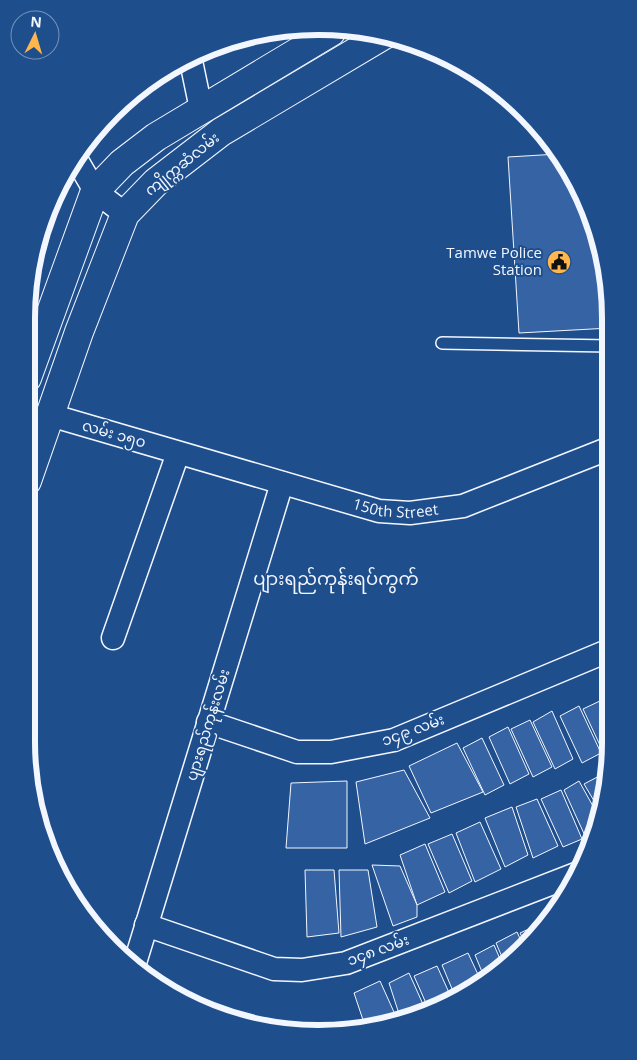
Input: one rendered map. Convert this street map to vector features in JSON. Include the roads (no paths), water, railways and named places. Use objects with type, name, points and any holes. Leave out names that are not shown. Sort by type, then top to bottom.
[{"type":"main road","name":"ကျိုက္ကဆံလမ်း","points":[[35,355],[95,191],[122,162],[156,137],[325,35]]},
{"type":"main road","name":"ကျိုက္ကဆံလမ်း","points":[[35,458],[79,332],[125,214],[156,182],[221,132],[375,40]]},
{"type":"street","points":[[192,65],[201,110]]},
{"type":"street","points":[[80,166],[95,191],[125,214]]},
{"type":"street","name":"လမ်း ၁၅၀","points":[[50,415],[178,453]]},
{"type":"street","name":"150th Street","points":[[178,453],[379,511],[410,512],[463,506],[602,451]]},
{"type":"street","points":[[113,638],[178,453]]},
{"type":"street","name":"ပျားရည်ကုန်းလမ်း","points":[[136,958],[282,483]]},
{"type":"street","name":"၁၄၉ လမ်း","points":[[208,722],[297,752],[331,752],[394,740],[602,653]]},
{"type":"street","name":"၁၄၈ လမ်း","points":[[146,925],[274,969],[302,970],[346,963],[567,877]]},
{"type":"lane","points":[[442,343],[602,346]]},
{"type":"place","name":"Tamwe Police Station","points":[[559,262]]},
{"type":"district","name":"ပျားရည်ကုန်းရပ်ကွက်","points":[[336,579]]}]
